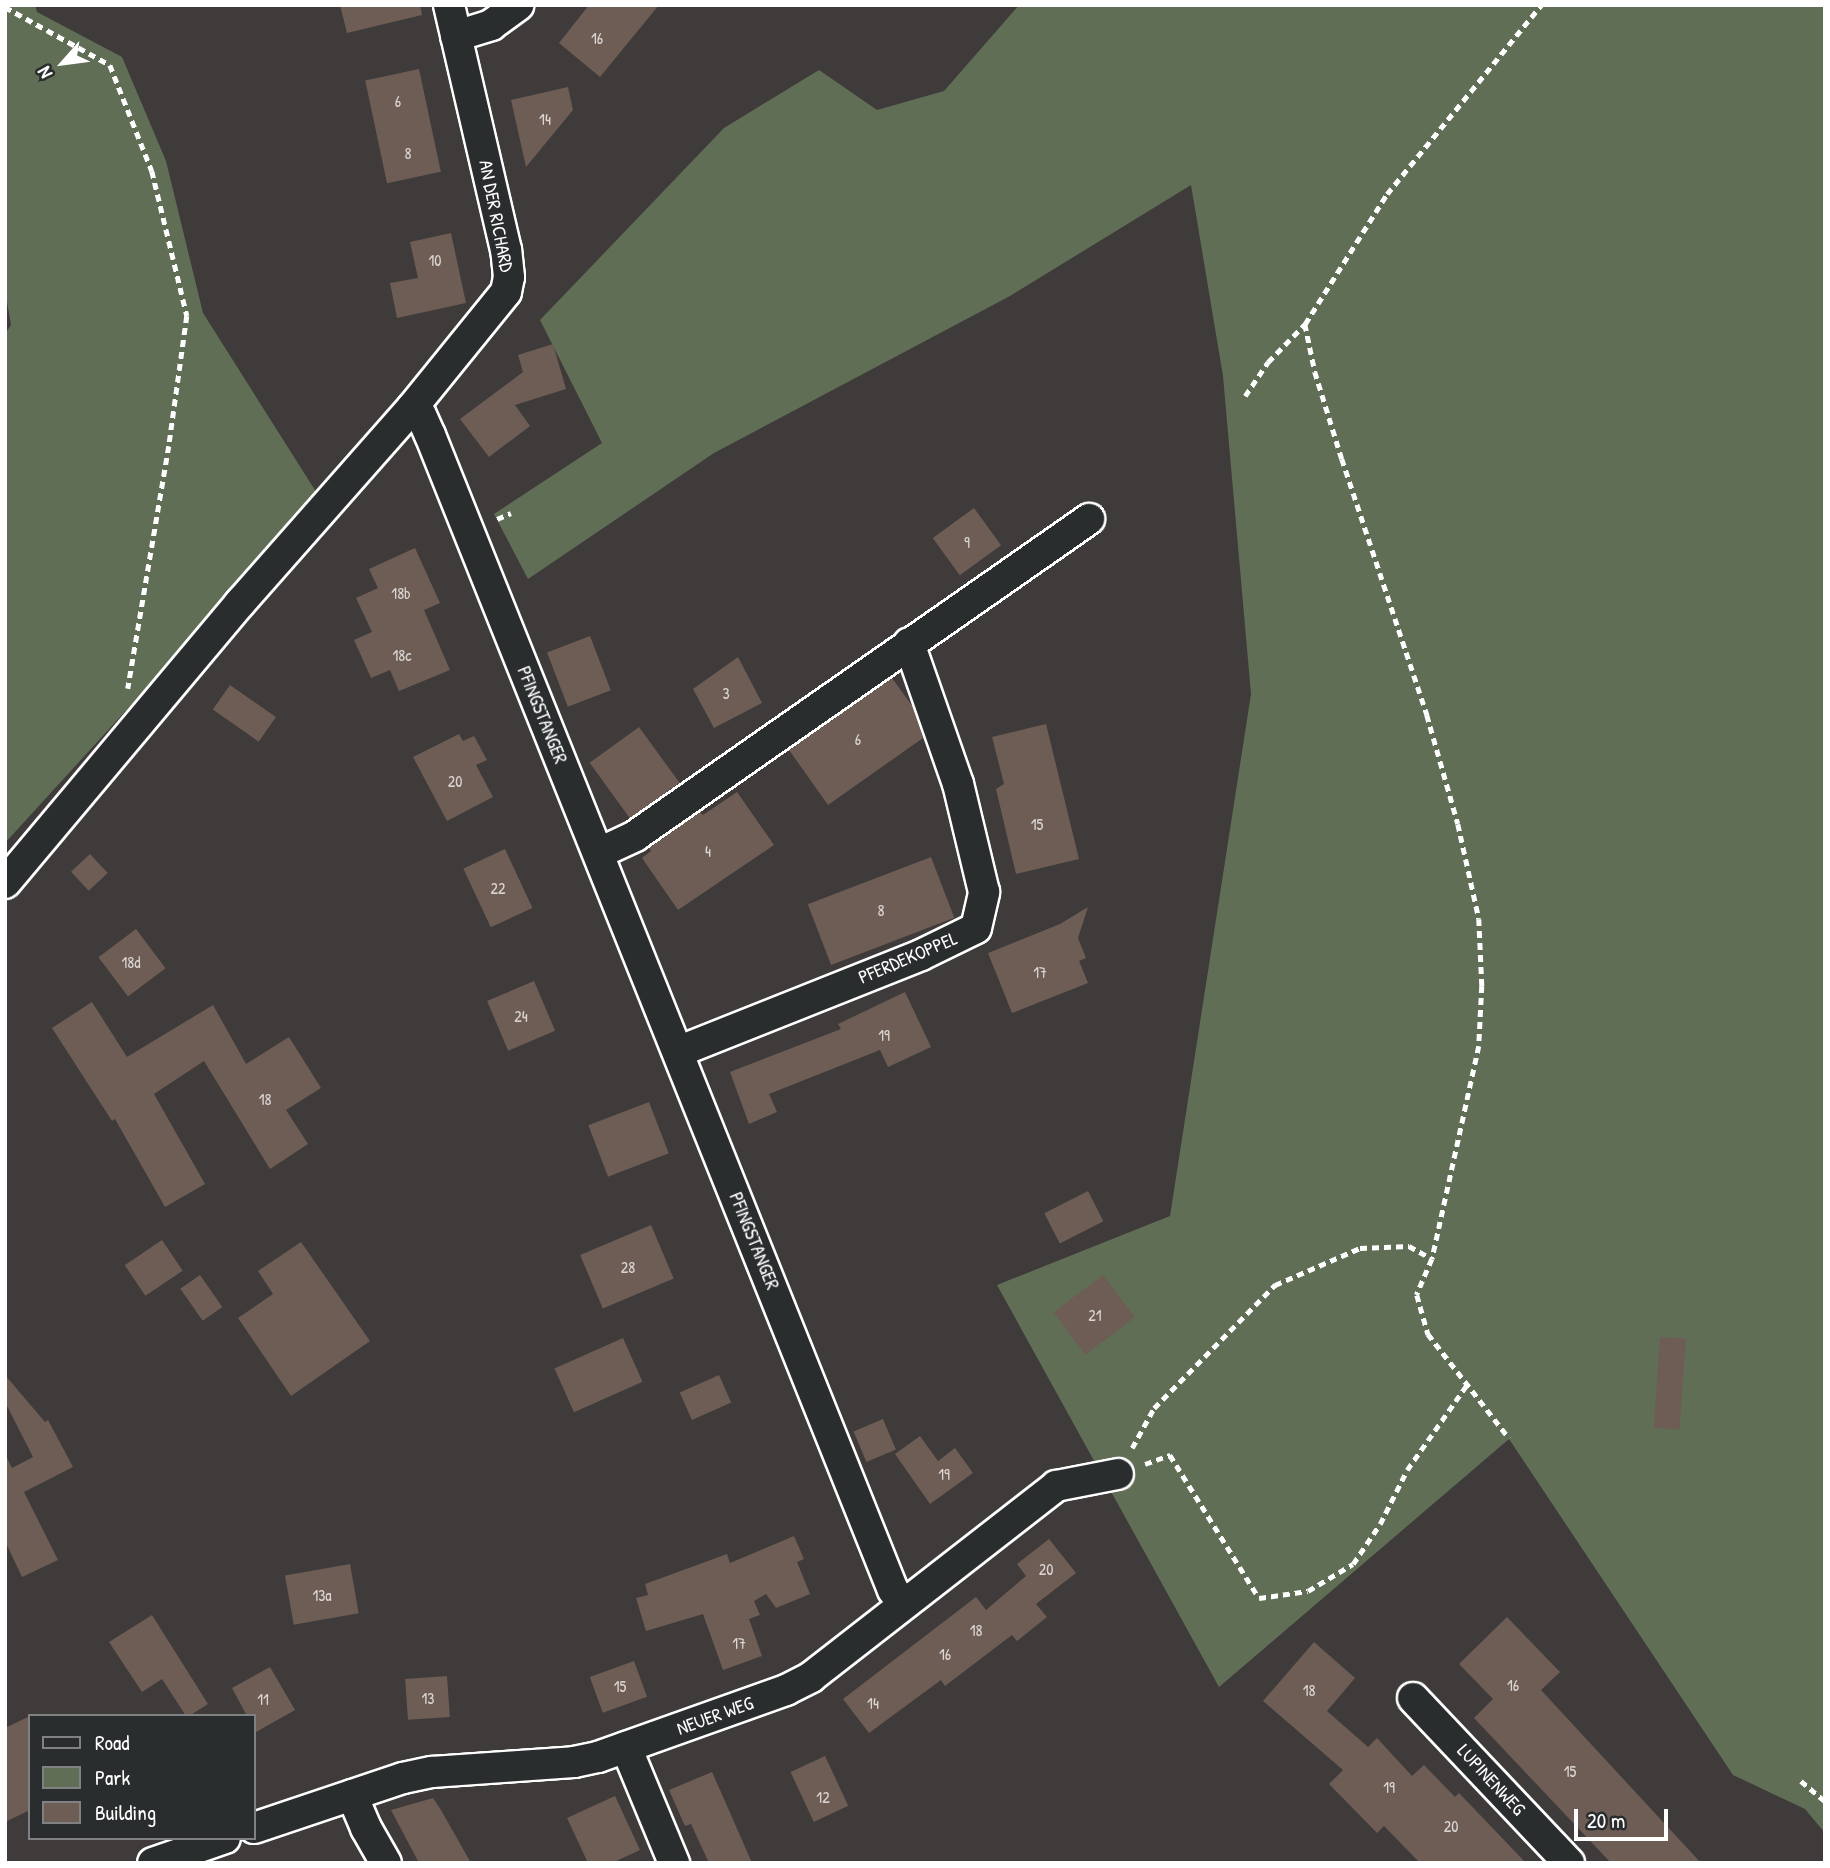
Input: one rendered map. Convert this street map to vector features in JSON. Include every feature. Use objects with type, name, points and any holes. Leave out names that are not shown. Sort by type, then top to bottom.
[{"type":"street","name":"AN DER RICHARD","points":[[412,408],[497,306],[506,292],[509,277],[506,250],[449,5]]},
{"type":"street","points":[[456,36],[491,25],[519,5]]},
{"type":"street","points":[[5,883],[240,603],[412,408]]},
{"type":"street","name":"PFINGSTANGER","points":[[412,408],[421,415],[430,435],[680,1051],[893,1590],[903,1604]]},
{"type":"street","points":[[599,853],[635,836],[1089,519]]},
{"type":"street","name":"PFERDEKOPPEL","points":[[680,1051],[921,955],[976,928],[984,892],[958,784],[909,643]]},
{"type":"street","name":"NEUER WEG","points":[[256,1827],[432,1772],[574,1762],[626,1747],[799,1684],[1056,1486],[1118,1474]]},
{"type":"street","name":"LUPINENWEG","points":[[1413,1698],[1569,1863]]},
{"type":"street","points":[[626,1747],[674,1863]]},
{"type":"street","points":[[352,1795],[366,1828],[386,1863]]},
{"type":"street","points":[[153,1863],[219,1840]]},
{"type":"path","points":[[1245,396],[1268,362],[1305,324],[1387,194],[1541,5]]},
{"type":"path","points":[[5,7],[110,65],[152,171],[187,316],[169,446],[126,698]]},
{"type":"path","points":[[1305,324],[1315,372],[1427,715],[1458,824],[1479,919],[1482,986],[1479,1046],[1432,1259],[1417,1295],[1428,1334],[1509,1438]]},
{"type":"path","points":[[1118,1474],[1154,1408],[1275,1285],[1360,1248],[1409,1246],[1432,1259]]},
{"type":"path","points":[[1118,1474],[1170,1455],[1259,1598],[1308,1591],[1353,1564],[1380,1524],[1408,1470],[1466,1386]]},
{"type":"path","points":[[1801,1781],[1825,1801]]},
{"type":"green space","points":[[5,5],[35,5],[37,12],[122,57],[166,161],[203,313],[320,498],[5,843],[5,334],[11,325],[5,290]]},
{"type":"green space","points":[[1019,5],[1825,5],[1825,1833],[1805,1809],[1733,1775],[1509,1439],[1219,1687],[997,1285],[1170,1216],[1251,694],[1223,376],[1191,185],[1010,296],[714,453],[528,579],[494,514],[602,443],[540,320],[724,128],[819,70],[877,110],[944,91]]},
{"type":"building","points":[[340,5],[420,5],[422,15],[347,33]]},
{"type":"building","points":[[589,5],[659,5],[600,77],[559,43]]},
{"type":"building","points":[[419,69],[441,172],[387,183],[365,80]]},
{"type":"building","points":[[568,87],[573,110],[526,167],[511,100]]},
{"type":"building","points":[[451,233],[466,303],[397,318],[390,283],[418,278],[410,242]]},
{"type":"building","points":[[553,344],[566,389],[515,405],[530,426],[489,457],[460,419],[523,372],[518,355]]},
{"type":"building","points":[[974,508],[1001,545],[960,575],[933,538]]},
{"type":"building","points":[[415,548],[440,603],[424,610],[450,670],[399,691],[390,670],[371,678],[354,640],[372,632],[356,598],[378,588],[369,569]]},
{"type":"building","points":[[590,636],[611,690],[568,707],[547,652]]},
{"type":"building","points":[[738,657],[762,703],[714,728],[693,689]]},
{"type":"building","points":[[892,678],[913,707],[923,738],[828,805],[789,750]]},
{"type":"building","points":[[230,685],[276,717],[259,742],[213,710]]},
{"type":"building","points":[[1046,724],[1079,859],[1016,874],[996,789],[1004,784],[992,737]]},
{"type":"building","points":[[639,727],[680,783],[630,819],[590,763]]},
{"type":"building","points":[[459,734],[463,741],[474,736],[487,760],[476,765],[493,797],[447,821],[413,757]]},
{"type":"building","points":[[737,792],[774,845],[678,910],[642,858],[651,851],[649,848],[700,812],[703,815]]},
{"type":"building","points":[[505,849],[532,908],[491,927],[463,868]]},
{"type":"building","points":[[90,854],[108,873],[89,891],[71,872]]},
{"type":"building","points":[[931,857],[954,918],[831,965],[808,904]]},
{"type":"building","points":[[1088,907],[1078,938],[1086,958],[1079,961],[1088,983],[1012,1013],[988,953],[1060,924]]},
{"type":"building","points":[[136,929],[165,968],[128,996],[98,957]]},
{"type":"building","points":[[534,981],[555,1031],[508,1051],[487,1001]]},
{"type":"building","points":[[905,992],[931,1047],[888,1067],[880,1050],[769,1094],[777,1112],[749,1124],[730,1072],[841,1029],[838,1024]]},
{"type":"building","points":[[92,1002],[127,1057],[213,1005],[246,1064],[289,1037],[321,1088],[286,1110],[308,1144],[270,1169],[204,1061],[154,1094],[205,1184],[165,1207],[115,1119],[112,1121],[52,1028]]},
{"type":"building","points":[[649,1102],[669,1153],[608,1177],[588,1125]]},
{"type":"building","points":[[1088,1191],[1103,1221],[1060,1244],[1044,1213]]},
{"type":"building","points":[[651,1225],[674,1278],[603,1308],[580,1255]]},
{"type":"building","points":[[162,1240],[183,1271],[145,1296],[125,1265]]},
{"type":"building","points":[[301,1242],[370,1341],[291,1396],[238,1318],[273,1294],[258,1271]]},
{"type":"building","points":[[200,1275],[222,1307],[203,1321],[180,1289]]},
{"type":"building","points":[[1103,1275],[1135,1317],[1085,1355],[1053,1312]]},
{"type":"building","points":[[1660,1337],[1686,1339],[1680,1430],[1654,1428]]},
{"type":"building","points":[[623,1338],[643,1382],[574,1412],[554,1369]]},
{"type":"building","points":[[5,1375],[45,1422],[48,1420],[73,1467],[24,1492],[58,1560],[22,1577],[5,1541],[5,1454],[12,1468],[33,1457],[5,1402]]},
{"type":"building","points":[[719,1375],[731,1402],[692,1420],[680,1392]]},
{"type":"building","points":[[883,1419],[896,1449],[866,1462],[854,1432]]},
{"type":"building","points":[[920,1436],[938,1461],[955,1448],[973,1473],[930,1504],[895,1454]]},
{"type":"building","points":[[794,1536],[804,1559],[797,1562],[810,1594],[776,1608],[766,1594],[754,1601],[760,1615],[749,1619],[762,1656],[723,1670],[703,1614],[646,1631],[636,1598],[648,1595],[645,1584],[727,1554],[730,1563]]},
{"type":"building","points":[[1049,1539],[1076,1573],[1036,1604],[1047,1617],[1017,1641],[1012,1635],[945,1686],[941,1680],[869,1733],[843,1699],[976,1597],[986,1610],[1026,1576],[1017,1564]]},
{"type":"building","points":[[350,1564],[359,1613],[294,1625],[285,1575]]},
{"type":"building","points":[[152,1615],[208,1704],[192,1714],[185,1714],[162,1679],[142,1692],[109,1642]]},
{"type":"building","points":[[1507,1617],[1560,1672],[1541,1690],[1701,1863],[1611,1863],[1474,1718],[1493,1699],[1459,1664]]},
{"type":"building","points":[[1314,1642],[1355,1678],[1327,1711],[1368,1747],[1377,1738],[1412,1776],[1424,1765],[1455,1797],[1459,1793],[1526,1863],[1420,1863],[1384,1826],[1377,1833],[1329,1784],[1343,1770],[1263,1701]]},
{"type":"building","points":[[634,1661],[647,1697],[603,1713],[590,1677]]},
{"type":"building","points":[[270,1667],[295,1710],[256,1732],[256,1714],[246,1714],[232,1688]]},
{"type":"building","points":[[447,1676],[450,1717],[408,1720],[405,1679]]},
{"type":"building","points":[[28,1717],[28,1811],[5,1822],[5,1728]]},
{"type":"building","points":[[825,1756],[848,1806],[814,1822],[791,1772]]},
{"type":"building","points":[[712,1772],[752,1863],[709,1863],[691,1824],[685,1826],[669,1790]]},
{"type":"building","points":[[615,1796],[640,1850],[612,1863],[588,1863],[567,1818]]},
{"type":"building","points":[[433,1798],[471,1863],[419,1863],[391,1810]]}]
